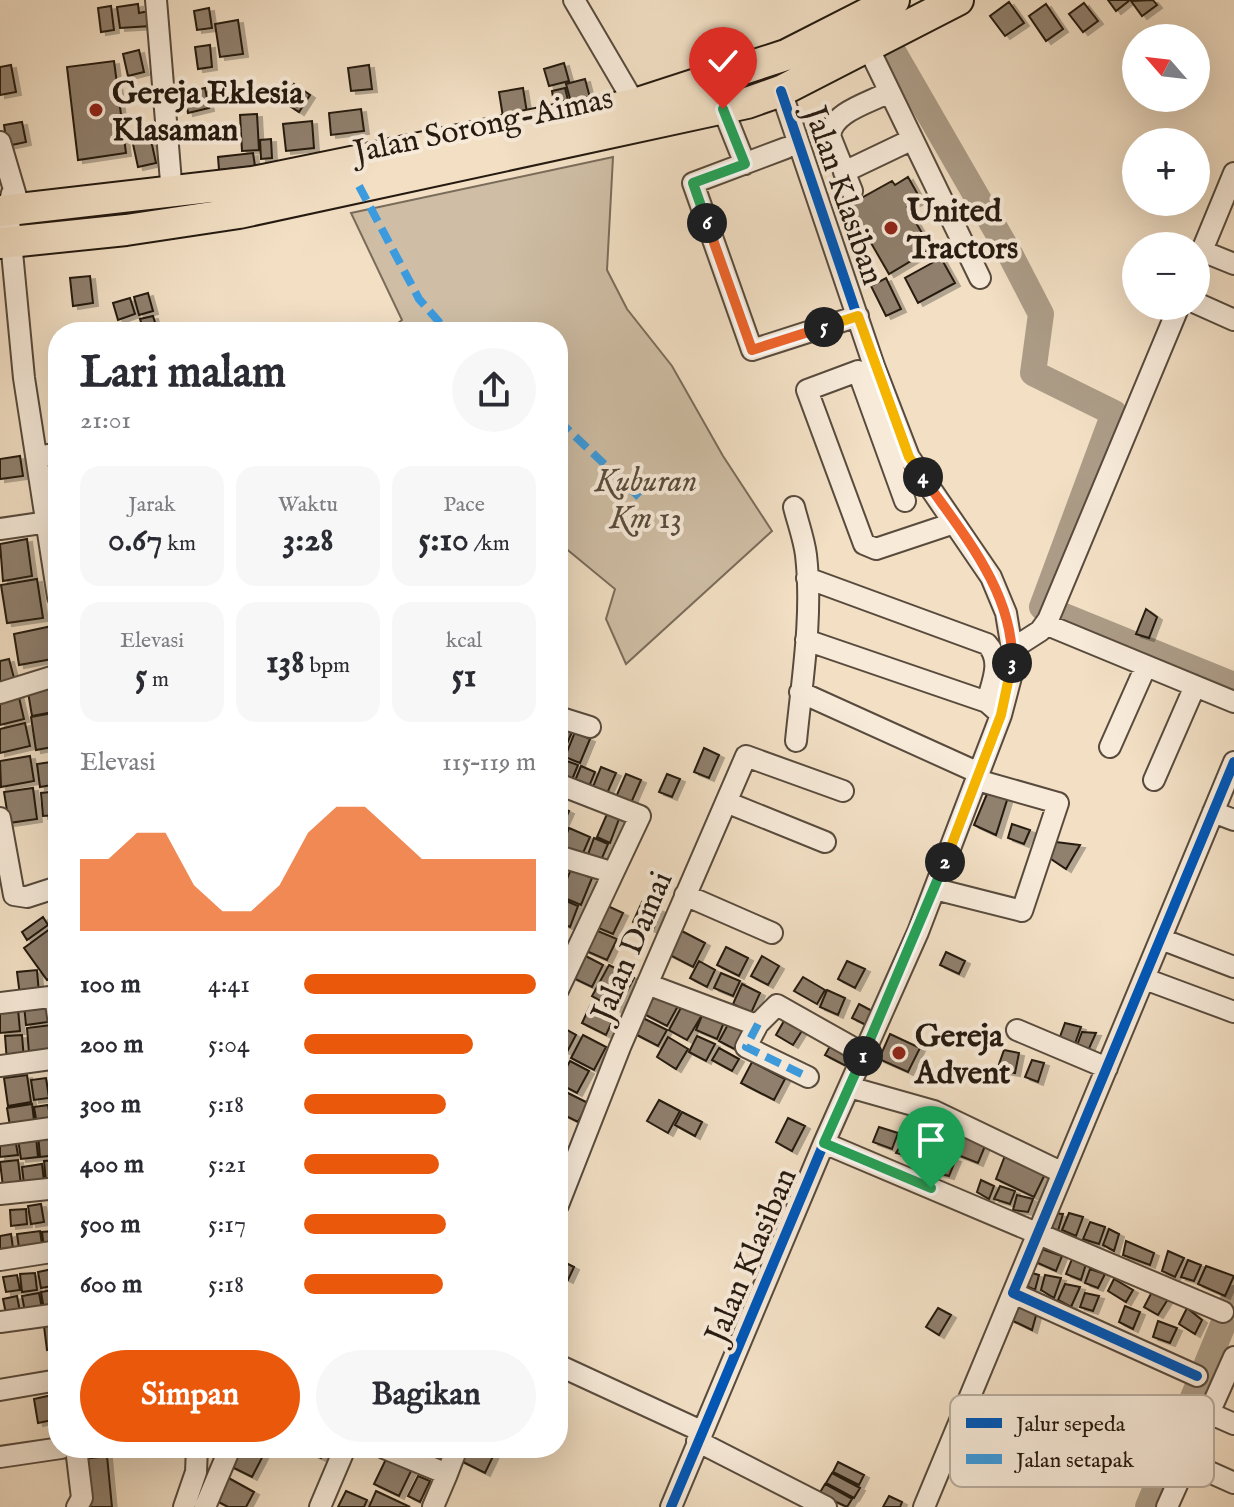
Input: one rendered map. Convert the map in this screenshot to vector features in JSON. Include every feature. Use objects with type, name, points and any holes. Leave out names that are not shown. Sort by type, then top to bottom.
[{"type":"highway","name":"Jalan Sorong-Aimas","points":[[13,242],[126,230],[239,213],[331,180],[635,104],[786,55],[894,0]]},
{"type":"highway","name":"Jalan Sorong-Aimas","points":[[10,205],[125,199],[331,180],[723,109],[781,91],[958,0]]},
{"type":"highway","points":[[835,30],[859,52]]},
{"type":"highway","points":[[125,199],[126,230]]},
{"type":"street","points":[[156,0],[172,194]]},
{"type":"street","points":[[574,0],[635,104]]},
{"type":"street","points":[[859,52],[887,93],[980,278]]},
{"type":"street","name":"Jalan Klasiban","points":[[671,1507],[935,889],[978,776],[994,708],[1011,677],[1012,649],[1006,613],[991,577],[909,457],[866,368],[858,316],[781,91]]},
{"type":"street","points":[[887,93],[833,122],[830,136],[848,181],[911,140]]},
{"type":"street","points":[[723,109],[745,164]]},
{"type":"street","points":[[0,142],[10,205],[24,378],[48,492]]},
{"type":"street","points":[[786,148],[693,183],[752,350],[858,316]]},
{"type":"street","points":[[1210,232],[1234,173]]},
{"type":"street","points":[[13,242],[48,430]]},
{"type":"street","points":[[1210,260],[1234,264]]},
{"type":"street","points":[[1210,309],[1234,320]]},
{"type":"street","points":[[1012,649],[1049,617],[1173,320]]},
{"type":"street","points":[[917,535],[866,368],[807,390],[864,544],[876,549],[954,523]]},
{"type":"street","points":[[905,501],[933,491]]},
{"type":"street","points":[[794,507],[806,553],[807,578],[806,640],[796,741]]},
{"type":"street","points":[[0,529],[48,522]]},
{"type":"street","points":[[806,640],[994,708],[995,653],[987,644],[807,578]]},
{"type":"street","points":[[1049,617],[1146,666],[1234,702]]},
{"type":"street","points":[[1110,747],[1146,666]]},
{"type":"street","points":[[0,693],[48,678]]},
{"type":"street","points":[[1154,780],[1195,686]]},
{"type":"street","points":[[800,692],[978,776],[1058,803],[1022,911],[935,889]]},
{"type":"street","points":[[568,720],[590,727]]},
{"type":"street","name":"Jalan Damai","points":[[568,1180],[647,984],[746,756],[843,791]]},
{"type":"street","points":[[971,1395],[1234,762]]},
{"type":"street","points":[[568,788],[640,816],[568,968]]},
{"type":"street","points":[[726,802],[825,842]]},
{"type":"street","points":[[1213,812],[1234,820]]},
{"type":"street","points":[[0,818],[14,895],[27,897],[48,890]]},
{"type":"street","points":[[568,859],[611,872]]},
{"type":"street","points":[[685,895],[772,933]]},
{"type":"street","points":[[1161,939],[1234,967]]},
{"type":"street","points":[[1145,979],[1234,1012]]},
{"type":"street","points":[[647,984],[758,1024]]},
{"type":"street","points":[[0,1003],[48,1003]]},
{"type":"street","points":[[808,1077],[746,1047],[758,1024],[777,1005],[864,1054]]},
{"type":"street","points":[[1017,1030],[1107,1068]]},
{"type":"street","points":[[0,1066],[48,1059]]},
{"type":"street","points":[[849,1087],[934,1111],[1063,1173]]},
{"type":"street","points":[[0,1135],[48,1128]]},
{"type":"street","points":[[824,1143],[1223,1312]]},
{"type":"street","points":[[0,1194],[48,1189]]},
{"type":"street","points":[[0,1260],[48,1253]]},
{"type":"street","points":[[1013,1293],[1197,1376]]},
{"type":"street","points":[[0,1322],[48,1315]]},
{"type":"street","points":[[1214,1402],[1234,1357]]},
{"type":"street","points":[[568,1370],[699,1436],[826,1507]]},
{"type":"street","points":[[0,1390],[48,1382]]},
{"type":"street","points":[[1214,1415],[1234,1424]]},
{"type":"street","points":[[924,1507],[950,1444]]},
{"type":"street","points":[[0,1457],[48,1450]]},
{"type":"street","points":[[77,1458],[82,1498],[77,1507]]},
{"type":"street","points":[[184,1507],[196,1472],[197,1458]]},
{"type":"street","points":[[205,1507],[226,1458]]},
{"type":"street","points":[[320,1507],[341,1458]]},
{"type":"street","points":[[408,1458],[447,1474]]},
{"type":"street","points":[[433,1507],[453,1458]]},
{"type":"street","points":[[1214,1474],[1234,1483]]},
{"type":"street","points":[[1167,1507],[1176,1487]]},
{"type":"green space","name":"Kuburan Km 13","points":[[613,157],[607,270],[627,309],[672,366],[723,456],[772,531],[626,664],[606,619],[615,589],[568,550],[568,322],[399,322],[402,320],[351,213]]},
{"type":"building","points":[[1108,0],[1130,0],[1116,11]]},
{"type":"building","points":[[1153,0],[1157,5],[1142,16],[1131,1]]},
{"type":"building","points":[[1009,2],[1024,23],[1005,36],[990,16]]},
{"type":"building","points":[[1084,3],[1098,21],[1083,32],[1069,14]]},
{"type":"building","points":[[138,4],[139,13],[149,11],[151,26],[120,28],[117,7]]},
{"type":"building","points":[[1046,4],[1063,29],[1046,41],[1029,16]]},
{"type":"building","points":[[111,6],[114,30],[101,32],[98,8]]},
{"type":"building","points":[[209,8],[212,28],[197,30],[194,11]]},
{"type":"building","points":[[238,20],[243,54],[220,57],[215,24]]},
{"type":"building","points":[[210,45],[212,67],[198,69],[195,47]]},
{"type":"building","points":[[139,50],[144,72],[128,76],[123,54]]},
{"type":"building","name":"Gereja Eklesia Klasaman","points":[[114,61],[126,153],[78,160],[67,67]]},
{"type":"building","points":[[564,63],[569,81],[549,86],[544,69]]},
{"type":"building","points":[[11,65],[16,92],[0,95],[0,67]]},
{"type":"building","points":[[369,65],[372,89],[351,91],[348,68]]},
{"type":"building","points":[[585,79],[593,109],[574,113],[566,84]]},
{"type":"building","points":[[294,84],[310,95],[299,112],[282,101]]},
{"type":"building","points":[[205,88],[209,108],[188,113],[184,93]]},
{"type":"building","points":[[523,88],[527,113],[503,117],[499,92]]},
{"type":"building","points":[[565,88],[568,100],[554,103],[552,91]]},
{"type":"building","points":[[361,109],[364,131],[331,135],[329,113]]},
{"type":"building","points":[[257,114],[259,150],[242,151],[240,115]]},
{"type":"building","points":[[312,121],[314,148],[286,151],[283,124]]},
{"type":"building","points":[[22,122],[26,142],[7,146],[4,125]]},
{"type":"building","points":[[271,139],[272,158],[261,159],[260,140]]},
{"type":"building","points":[[151,140],[156,163],[138,167],[133,144]]},
{"type":"building","points":[[253,153],[255,166],[219,170],[218,157]]},
{"type":"building","name":"United Tractors","points":[[908,177],[921,200],[907,207],[931,249],[889,274],[849,205],[892,181],[895,185]]},
{"type":"building","name":"United Tractors","points":[[941,258],[955,283],[918,303],[905,278]]},
{"type":"building","points":[[90,276],[93,303],[73,306],[70,278]]},
{"type":"building","name":"United Tractors","points":[[886,278],[901,309],[886,316],[871,286]]},
{"type":"building","points":[[148,293],[153,311],[139,315],[134,297]]},
{"type":"building","points":[[130,298],[135,314],[118,320],[113,303]]},
{"type":"building","points":[[153,316],[155,322],[141,322],[140,319]]},
{"type":"building","points":[[20,456],[23,476],[0,479],[0,459]]},
{"type":"building","points":[[27,539],[32,576],[3,581],[0,544]]},
{"type":"building","points":[[37,579],[43,618],[7,623],[1,585]]},
{"type":"building","points":[[1146,609],[1157,617],[1149,638],[1136,634]]},
{"type":"building","points":[[48,627],[48,660],[19,665],[14,634]]},
{"type":"building","points":[[9,659],[15,682],[0,686],[0,661]]},
{"type":"building","points":[[48,682],[48,713],[32,716],[27,686]]},
{"type":"building","points":[[18,693],[24,719],[0,725],[0,697]]},
{"type":"building","points":[[48,714],[48,748],[36,750],[31,717]]},
{"type":"building","points":[[25,723],[30,746],[0,753],[0,729]]},
{"type":"building","points":[[575,732],[590,739],[580,763],[568,758]]},
{"type":"building","points":[[704,748],[719,755],[709,778],[694,772]]},
{"type":"building","points":[[30,756],[34,781],[1,787],[0,761]]},
{"type":"building","points":[[568,761],[578,765],[568,786]]},
{"type":"building","points":[[48,762],[48,786],[40,787],[37,764]]},
{"type":"building","points":[[581,766],[595,772],[586,794],[572,788]]},
{"type":"building","points":[[601,767],[616,773],[605,798],[591,792]]},
{"type":"building","points":[[626,774],[641,780],[631,803],[616,797]]},
{"type":"building","points":[[667,774],[680,779],[672,797],[659,792]]},
{"type":"building","points":[[33,788],[37,819],[9,823],[4,792]]},
{"type":"building","points":[[989,789],[1008,797],[996,835],[974,825]]},
{"type":"building","points":[[48,792],[48,816],[43,816],[41,793]]},
{"type":"building","points":[[607,814],[619,819],[610,843],[597,837]]},
{"type":"building","points":[[1012,824],[1030,830],[1024,844],[1008,838]]},
{"type":"building","points":[[569,828],[590,837],[580,860],[568,855]]},
{"type":"building","points":[[594,838],[608,844],[599,865],[586,860]]},
{"type":"building","points":[[1056,842],[1080,845],[1066,869],[1048,857]]},
{"type":"building","points":[[571,869],[592,878],[581,905],[568,899]]},
{"type":"building","points":[[568,902],[578,906],[568,926]]},
{"type":"building","points":[[599,902],[623,913],[613,934],[589,924]]},
{"type":"building","points":[[642,902],[661,910],[653,930],[633,922]]},
{"type":"building","points":[[43,917],[48,925],[27,940],[22,932]]},
{"type":"building","points":[[676,928],[705,943],[693,967],[664,952]]},
{"type":"building","points":[[593,929],[617,939],[607,960],[584,950]]},
{"type":"building","points":[[48,930],[48,979],[47,980],[24,948]]},
{"type":"building","points":[[726,947],[748,958],[739,976],[717,965]]},
{"type":"building","points":[[578,952],[603,965],[592,987],[568,973]]},
{"type":"building","points":[[946,952],[965,961],[959,974],[940,965]]},
{"type":"building","points":[[762,956],[779,966],[768,985],[751,976]]},
{"type":"building","points":[[699,961],[715,970],[707,987],[690,978]]},
{"type":"building","points":[[847,961],[865,969],[855,988],[838,979]]},
{"type":"building","points":[[609,965],[634,978],[617,1010],[592,996]]},
{"type":"building","points":[[37,970],[39,994],[20,996],[17,972]]},
{"type":"building","points":[[721,973],[740,981],[733,996],[714,988]]},
{"type":"building","points":[[803,977],[825,990],[817,1004],[794,991]]},
{"type":"building","points":[[742,984],[760,993],[751,1013],[733,1004]]},
{"type":"building","points":[[827,990],[845,998],[838,1015],[820,1007]]},
{"type":"building","points":[[657,991],[679,1004],[667,1026],[644,1014]]},
{"type":"building","points":[[46,1003],[48,1022],[26,1025],[24,1005]]},
{"type":"building","points":[[591,1004],[615,1015],[606,1035],[582,1023]]},
{"type":"building","points":[[683,1004],[702,1015],[687,1040],[669,1030]]},
{"type":"building","points":[[859,1004],[874,1012],[866,1025],[852,1018]]},
{"type":"building","points":[[18,1009],[20,1031],[0,1033],[0,1011]]},
{"type":"building","points":[[704,1011],[725,1020],[717,1039],[696,1030]]},
{"type":"building","points":[[643,1018],[667,1030],[658,1046],[635,1034]]},
{"type":"building","points":[[731,1019],[750,1029],[738,1051],[719,1041]]},
{"type":"building","points":[[785,1019],[803,1029],[793,1045],[776,1035]]},
{"type":"building","points":[[1065,1023],[1081,1027],[1073,1049],[1057,1045]]},
{"type":"building","points":[[48,1025],[48,1051],[29,1053],[27,1028]]},
{"type":"building","points":[[568,1030],[576,1035],[568,1050]]},
{"type":"building","points":[[1082,1032],[1096,1033],[1087,1053],[1076,1048]]},
{"type":"building","name":"Gereja Advent","points":[[890,1034],[920,1048],[908,1072],[879,1059]]},
{"type":"building","points":[[22,1035],[24,1060],[7,1062],[5,1036]]},
{"type":"building","points":[[583,1035],[606,1047],[594,1070],[571,1058]]},
{"type":"building","points":[[697,1036],[715,1044],[706,1061],[689,1052]]},
{"type":"building","points":[[668,1037],[688,1049],[676,1069],[657,1057]]},
{"type":"building","points":[[835,1037],[855,1048],[846,1066],[825,1055]]},
{"type":"building","points":[[719,1048],[739,1059],[732,1071],[712,1060]]},
{"type":"building","points":[[1004,1050],[1019,1053],[1015,1073],[997,1070]]},
{"type":"building","points":[[1032,1060],[1044,1063],[1038,1082],[1025,1077]]},
{"type":"building","points":[[570,1061],[589,1071],[577,1093],[568,1088]]},
{"type":"building","points":[[752,1062],[785,1079],[774,1100],[741,1083]]},
{"type":"building","points":[[27,1075],[31,1102],[8,1106],[4,1078]]},
{"type":"building","points":[[46,1078],[48,1098],[34,1100],[31,1080]]},
{"type":"building","points":[[568,1093],[588,1103],[578,1122],[568,1117]]},
{"type":"building","points":[[659,1100],[680,1111],[668,1133],[647,1121]]},
{"type":"building","points":[[32,1104],[35,1128],[11,1132],[7,1108]]},
{"type":"building","points":[[48,1105],[48,1123],[37,1125],[34,1107]]},
{"type":"building","points":[[682,1112],[702,1122],[695,1136],[675,1125]]},
{"type":"building","points":[[917,1115],[943,1124],[935,1147],[910,1135]]},
{"type":"building","points":[[788,1118],[805,1126],[792,1151],[776,1142]]},
{"type":"building","points":[[952,1124],[988,1139],[978,1163],[940,1148]]},
{"type":"building","points":[[879,1127],[898,1133],[892,1149],[873,1142]]},
{"type":"building","points":[[48,1133],[48,1156],[40,1157],[38,1134]]},
{"type":"building","points":[[36,1137],[38,1157],[21,1159],[18,1139]]},
{"type":"building","points":[[15,1138],[18,1155],[0,1157],[0,1140]]},
{"type":"building","points":[[905,1139],[917,1144],[911,1157],[896,1153]]},
{"type":"building","points":[[921,1146],[932,1153],[928,1167],[914,1161]]},
{"type":"building","points":[[1006,1153],[1047,1170],[1034,1197],[996,1179]]},
{"type":"building","points":[[938,1154],[956,1159],[949,1176],[934,1172]]},
{"type":"building","points":[[18,1160],[21,1185],[3,1187],[0,1162]]},
{"type":"building","points":[[44,1161],[48,1161],[48,1182],[46,1182]]},
{"type":"building","points":[[42,1164],[44,1181],[24,1184],[22,1167]]},
{"type":"building","points":[[981,1180],[994,1186],[989,1199],[977,1192]]},
{"type":"building","points":[[1000,1186],[1015,1191],[1010,1204],[994,1199]]},
{"type":"building","points":[[1017,1195],[1033,1199],[1028,1212],[1013,1210]]},
{"type":"building","points":[[41,1204],[44,1222],[31,1224],[28,1206]]},
{"type":"building","points":[[26,1209],[27,1224],[11,1226],[10,1210]]},
{"type":"building","points":[[1050,1213],[1063,1214],[1058,1231],[1045,1224]]},
{"type":"building","points":[[1069,1213],[1083,1217],[1076,1236],[1062,1230]]},
{"type":"building","points":[[1090,1222],[1105,1227],[1099,1244],[1083,1239]]},
{"type":"building","points":[[1109,1229],[1119,1234],[1114,1251],[1103,1245]]},
{"type":"building","points":[[40,1231],[42,1244],[20,1255],[17,1234]]},
{"type":"building","points":[[48,1231],[48,1247],[44,1248],[42,1232]]},
{"type":"building","points":[[11,1234],[14,1255],[0,1256],[0,1236]]},
{"type":"building","points":[[1126,1241],[1154,1253],[1150,1265],[1123,1255]]},
{"type":"building","points":[[1036,1247],[1062,1256],[1056,1271],[1031,1260]]},
{"type":"building","points":[[1168,1251],[1184,1258],[1175,1277],[1162,1271]]},
{"type":"building","points":[[1072,1259],[1086,1264],[1081,1280],[1066,1274]]},
{"type":"building","points":[[1188,1260],[1201,1265],[1194,1281],[1181,1277]]},
{"type":"building","points":[[568,1264],[574,1267],[568,1280]]},
{"type":"building","points":[[1206,1266],[1234,1276],[1225,1296],[1198,1284]]},
{"type":"building","points":[[1090,1269],[1105,1274],[1098,1288],[1085,1283]]},
{"type":"building","points":[[48,1270],[48,1287],[41,1288],[38,1272]]},
{"type":"building","points":[[1025,1271],[1039,1275],[1035,1290],[1022,1284]]},
{"type":"building","points":[[35,1273],[37,1290],[22,1292],[20,1274]]},
{"type":"building","points":[[17,1275],[20,1290],[6,1292],[3,1277]]},
{"type":"building","points":[[1045,1275],[1061,1278],[1054,1298],[1041,1290]]},
{"type":"building","points":[[1114,1279],[1133,1290],[1126,1302],[1108,1291]]},
{"type":"building","points":[[1065,1284],[1080,1287],[1071,1307],[1058,1300]]},
{"type":"building","points":[[1154,1288],[1170,1296],[1158,1315],[1144,1307]]},
{"type":"building","points":[[48,1291],[48,1309],[44,1310],[41,1292]]},
{"type":"building","points":[[39,1293],[43,1314],[26,1317],[22,1296]]},
{"type":"building","points":[[1085,1293],[1099,1296],[1093,1311],[1080,1307]]},
{"type":"building","points":[[17,1296],[21,1317],[7,1319],[3,1299]]},
{"type":"building","points":[[1014,1303],[1037,1312],[1032,1330],[1009,1319]]},
{"type":"building","points":[[1125,1306],[1140,1312],[1133,1329],[1119,1322]]},
{"type":"building","points":[[938,1308],[951,1315],[939,1335],[926,1327]]},
{"type":"building","points":[[1187,1308],[1202,1320],[1195,1334],[1179,1324]]},
{"type":"building","points":[[1158,1321],[1177,1328],[1170,1343],[1153,1337]]},
{"type":"building","points":[[48,1325],[47,1350],[44,1326]]},
{"type":"building","points":[[48,1396],[48,1421],[38,1423],[34,1399]]},
{"type":"building","points":[[107,1458],[112,1507],[89,1507],[84,1459]]},
{"type":"building","points":[[234,1458],[262,1458],[252,1477],[230,1466]]},
{"type":"building","points":[[418,1458],[438,1458],[434,1466]]},
{"type":"building","points":[[455,1458],[492,1458],[485,1473]]},
{"type":"building","points":[[386,1459],[411,1471],[399,1496],[374,1484]]},
{"type":"building","points":[[838,1462],[864,1475],[859,1485],[833,1472]]},
{"type":"building","points":[[832,1473],[860,1488],[854,1498],[826,1483]]},
{"type":"building","points":[[225,1476],[254,1492],[246,1507],[228,1507],[213,1499]]},
{"type":"building","points":[[418,1476],[430,1481],[420,1502],[408,1496]]},
{"type":"building","points":[[825,1484],[852,1499],[847,1507],[819,1494]]},
{"type":"building","points":[[346,1491],[367,1500],[364,1507],[338,1507]]},
{"type":"building","points":[[376,1491],[410,1507],[369,1507]]},
{"type":"building","points":[[889,1496],[902,1502],[900,1507],[883,1507]]},
{"type":"waterway","points":[[887,41],[1041,314],[1033,373],[1114,413],[1042,607],[1234,685]]},
{"type":"waterway","points":[[1194,1395],[1234,1298]]},
{"type":"waterway","points":[[1148,1507],[1156,1487]]},
{"type":"marked path","points":[[359,186],[419,299],[439,322]]},
{"type":"marked path","points":[[568,430],[640,498]]},
{"type":"marked path","points":[[758,1024],[746,1047],[808,1077]]},
{"type":"cycle path","points":[[671,1507],[824,1143],[918,932],[1001,715],[1011,677],[1012,649],[1006,613],[991,577],[909,457],[874,366],[781,91]]},
{"type":"cycle path","points":[[1197,1376],[1013,1293],[1234,762]]},
{"type":"place","name":"Gereja Eklesia Klasaman","points":[[96,110]]},
{"type":"place","name":"United Tractors","points":[[891,228]]},
{"type":"place","name":"Gereja Advent","points":[[899,1053]]},
{"type":"route","points":[[723,109],[745,164],[693,183],[752,350],[858,316],[909,457],[991,577],[1006,613],[1012,649],[1011,677],[1001,715],[918,932],[824,1143],[931,1188]]}]
